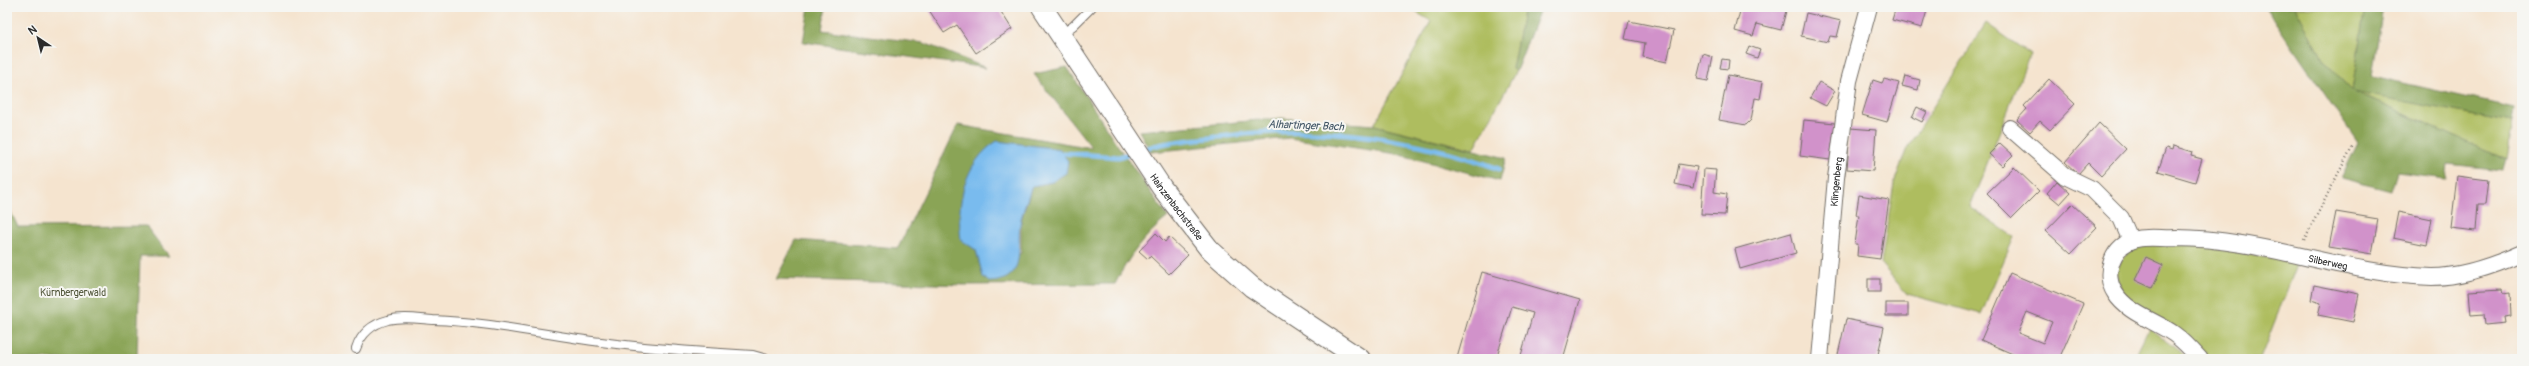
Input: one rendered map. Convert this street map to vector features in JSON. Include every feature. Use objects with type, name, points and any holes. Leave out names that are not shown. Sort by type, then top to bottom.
[{"type":"street","name":"Hainzenbachstraße","points":[[1042,7],[1144,161],[1196,233],[1229,268],[1252,287],[1360,359]]},
{"type":"street","name":"Klingenberg","points":[[1820,359],[1836,178],[1849,81],[1869,7]]},
{"type":"street","points":[[2010,128],[2065,176],[2092,189],[2121,218],[2131,241],[2124,244],[2109,265],[2109,278],[2114,293],[2123,303],[2174,334],[2200,359]]},
{"type":"street","name":"Silberweg","points":[[2131,241],[2137,239],[2196,238],[2248,245],[2383,272],[2434,277],[2468,272],[2500,263],[2522,253]]},
{"type":"lane","points":[[1060,35],[1073,26],[1092,7]]},
{"type":"lane","points":[[356,349],[366,331],[377,323],[389,319],[407,318],[468,321],[601,342],[661,349],[753,355],[767,359]]},
{"type":"path","points":[[2301,255],[2305,238],[2353,145]]},
{"type":"green space","points":[[809,7],[826,7],[822,30],[924,43],[986,68],[803,42]]},
{"type":"green space","points":[[1407,7],[1524,7],[1512,68],[1516,71],[1474,149],[1374,125],[1431,21]]},
{"type":"green space","points":[[1524,7],[1541,7],[1516,71],[1512,69]]},
{"type":"green space","points":[[2265,7],[2295,7],[2325,62],[2352,91],[2365,7],[2383,7],[2372,76],[2514,108],[2512,122],[2354,92],[2506,160],[2503,170],[2448,164],[2446,178],[2397,172],[2391,191],[2341,178],[2358,143]]},
{"type":"green space","points":[[2295,7],[2365,7],[2352,91],[2325,62]]},
{"type":"green space","points":[[1986,23],[2030,54],[1970,207],[2014,237],[1981,314],[1907,294],[1881,264],[1894,183],[1907,148]]},
{"type":"green space","points":[[1067,67],[1116,143],[1168,217],[1144,239],[1126,264],[1115,284],[964,285],[776,279],[796,240],[898,248],[958,125],[1092,148],[1034,74]],"holes":[[[1060,149],[1052,182],[1032,186],[1021,220],[1021,253],[983,277],[976,250]]]},
{"type":"green space","points":[[2352,91],[2512,122],[2506,160]]},
{"type":"green space","points":[[1281,118],[1374,125],[1506,158],[1500,181],[1397,154],[1289,138],[1151,152],[1139,131]]},
{"type":"green space","name":"Kürnbergerwald","points":[[7,204],[18,227],[146,226],[169,256],[140,256],[137,359],[7,359]]},
{"type":"green space","points":[[2192,244],[2298,262],[2260,359],[2210,359],[2194,342],[2122,294],[2116,269],[2122,259],[2130,252],[2148,245]]},
{"type":"green space","points":[[2149,328],[2189,359],[2134,359]]},
{"type":"water","points":[[997,141],[1060,149],[1068,161],[1066,173],[1052,182],[1032,186],[1021,219],[1016,268],[1010,275],[1002,280],[989,282],[983,277],[976,250],[961,240],[960,212],[961,198],[970,172],[977,160]]},
{"type":"building","points":[[927,7],[998,7],[1012,29],[976,53],[957,25],[944,33]]},
{"type":"building","points":[[1741,7],[1787,7],[1781,30],[1757,24],[1753,36],[1735,31]]},
{"type":"building","points":[[1896,7],[1928,7],[1922,28],[1892,20]]},
{"type":"building","points":[[1806,13],[1841,21],[1837,37],[1830,36],[1828,42],[1801,36]]},
{"type":"building","points":[[1629,21],[1674,30],[1667,62],[1643,57],[1645,43],[1625,39]]},
{"type":"building","points":[[1749,46],[1760,50],[1757,58],[1746,54]]},
{"type":"building","points":[[1703,54],[1713,57],[1708,81],[1697,79]]},
{"type":"building","points":[[1722,59],[1729,60],[1728,69],[1720,68]]},
{"type":"building","points":[[1728,75],[1763,82],[1760,99],[1755,98],[1751,120],[1746,125],[1719,120]]},
{"type":"building","points":[[1905,76],[1920,80],[1918,90],[1902,86]]},
{"type":"building","points":[[1884,79],[1899,83],[1887,122],[1862,115],[1873,80],[1882,83]]},
{"type":"building","points":[[2049,79],[2075,104],[2050,130],[2040,121],[2030,132],[2017,120],[2027,109],[2024,106]]},
{"type":"building","points":[[1819,82],[1835,91],[1826,106],[1810,98]]},
{"type":"building","points":[[1917,107],[1927,112],[1922,122],[1912,117]]},
{"type":"building","points":[[1804,120],[1835,123],[1830,160],[1800,156]]},
{"type":"building","points":[[2099,123],[2126,149],[2101,176],[2088,163],[2078,174],[2065,162]]},
{"type":"building","points":[[1850,128],[1876,130],[1873,171],[1847,169]]},
{"type":"building","points":[[2000,143],[2013,155],[2002,166],[1989,154]]},
{"type":"building","points":[[2173,146],[2192,152],[2191,156],[2202,159],[2195,182],[2158,171],[2166,148],[2172,150]]},
{"type":"building","points":[[1679,164],[1697,167],[1693,188],[1675,184]]},
{"type":"building","points":[[2014,167],[2039,191],[2012,218],[1987,193]]},
{"type":"building","points":[[1704,169],[1716,170],[1714,192],[1727,194],[1725,215],[1701,214]]},
{"type":"building","points":[[2457,176],[2488,180],[2485,204],[2478,204],[2476,231],[2451,228]]},
{"type":"building","points":[[2057,181],[2070,193],[2060,204],[2047,193]]},
{"type":"building","points":[[1859,195],[1889,200],[1880,259],[1857,256],[1858,244],[1855,244],[1859,215],[1856,215]]},
{"type":"building","points":[[2072,204],[2097,227],[2071,254],[2046,231]]},
{"type":"building","points":[[2336,212],[2378,219],[2372,254],[2329,247]]},
{"type":"building","points":[[2398,212],[2432,219],[2427,245],[2393,238]]},
{"type":"building","points":[[1156,233],[1165,242],[1169,237],[1188,255],[1169,274],[1150,256],[1148,259],[1139,251]]},
{"type":"building","points":[[1791,233],[1796,253],[1740,269],[1735,249]]},
{"type":"building","points":[[2146,257],[2163,265],[2152,288],[2135,280]]},
{"type":"building","points":[[1482,272],[1580,300],[1563,359],[1520,359],[1533,313],[1512,307],[1496,359],[1457,358]]},
{"type":"building","points":[[2010,273],[2083,304],[2059,359],[2024,359],[1981,340]],"holes":[[[2027,312],[2052,322],[2043,343],[2018,333]]]},
{"type":"building","points":[[1868,279],[1880,279],[1880,292],[1868,292]]},
{"type":"building","points":[[2314,285],[2359,294],[2353,322],[2318,315],[2321,303],[2311,300]]},
{"type":"building","points":[[2502,289],[2503,293],[2510,292],[2511,316],[2504,317],[2505,323],[2485,325],[2484,314],[2471,315],[2469,291]]},
{"type":"building","points":[[1886,303],[1908,303],[1908,316],[1886,316]]},
{"type":"building","points":[[1846,319],[1884,327],[1877,359],[1837,359]]},
{"type":"waterway","name":"Alhartinger Bach","points":[[1141,150],[1179,141],[1254,133],[1332,133],[1418,145],[1446,152],[1499,169]]},
{"type":"waterway","name":"Alhartinger Bach","points":[[1063,153],[1119,157],[1133,152]]}]
